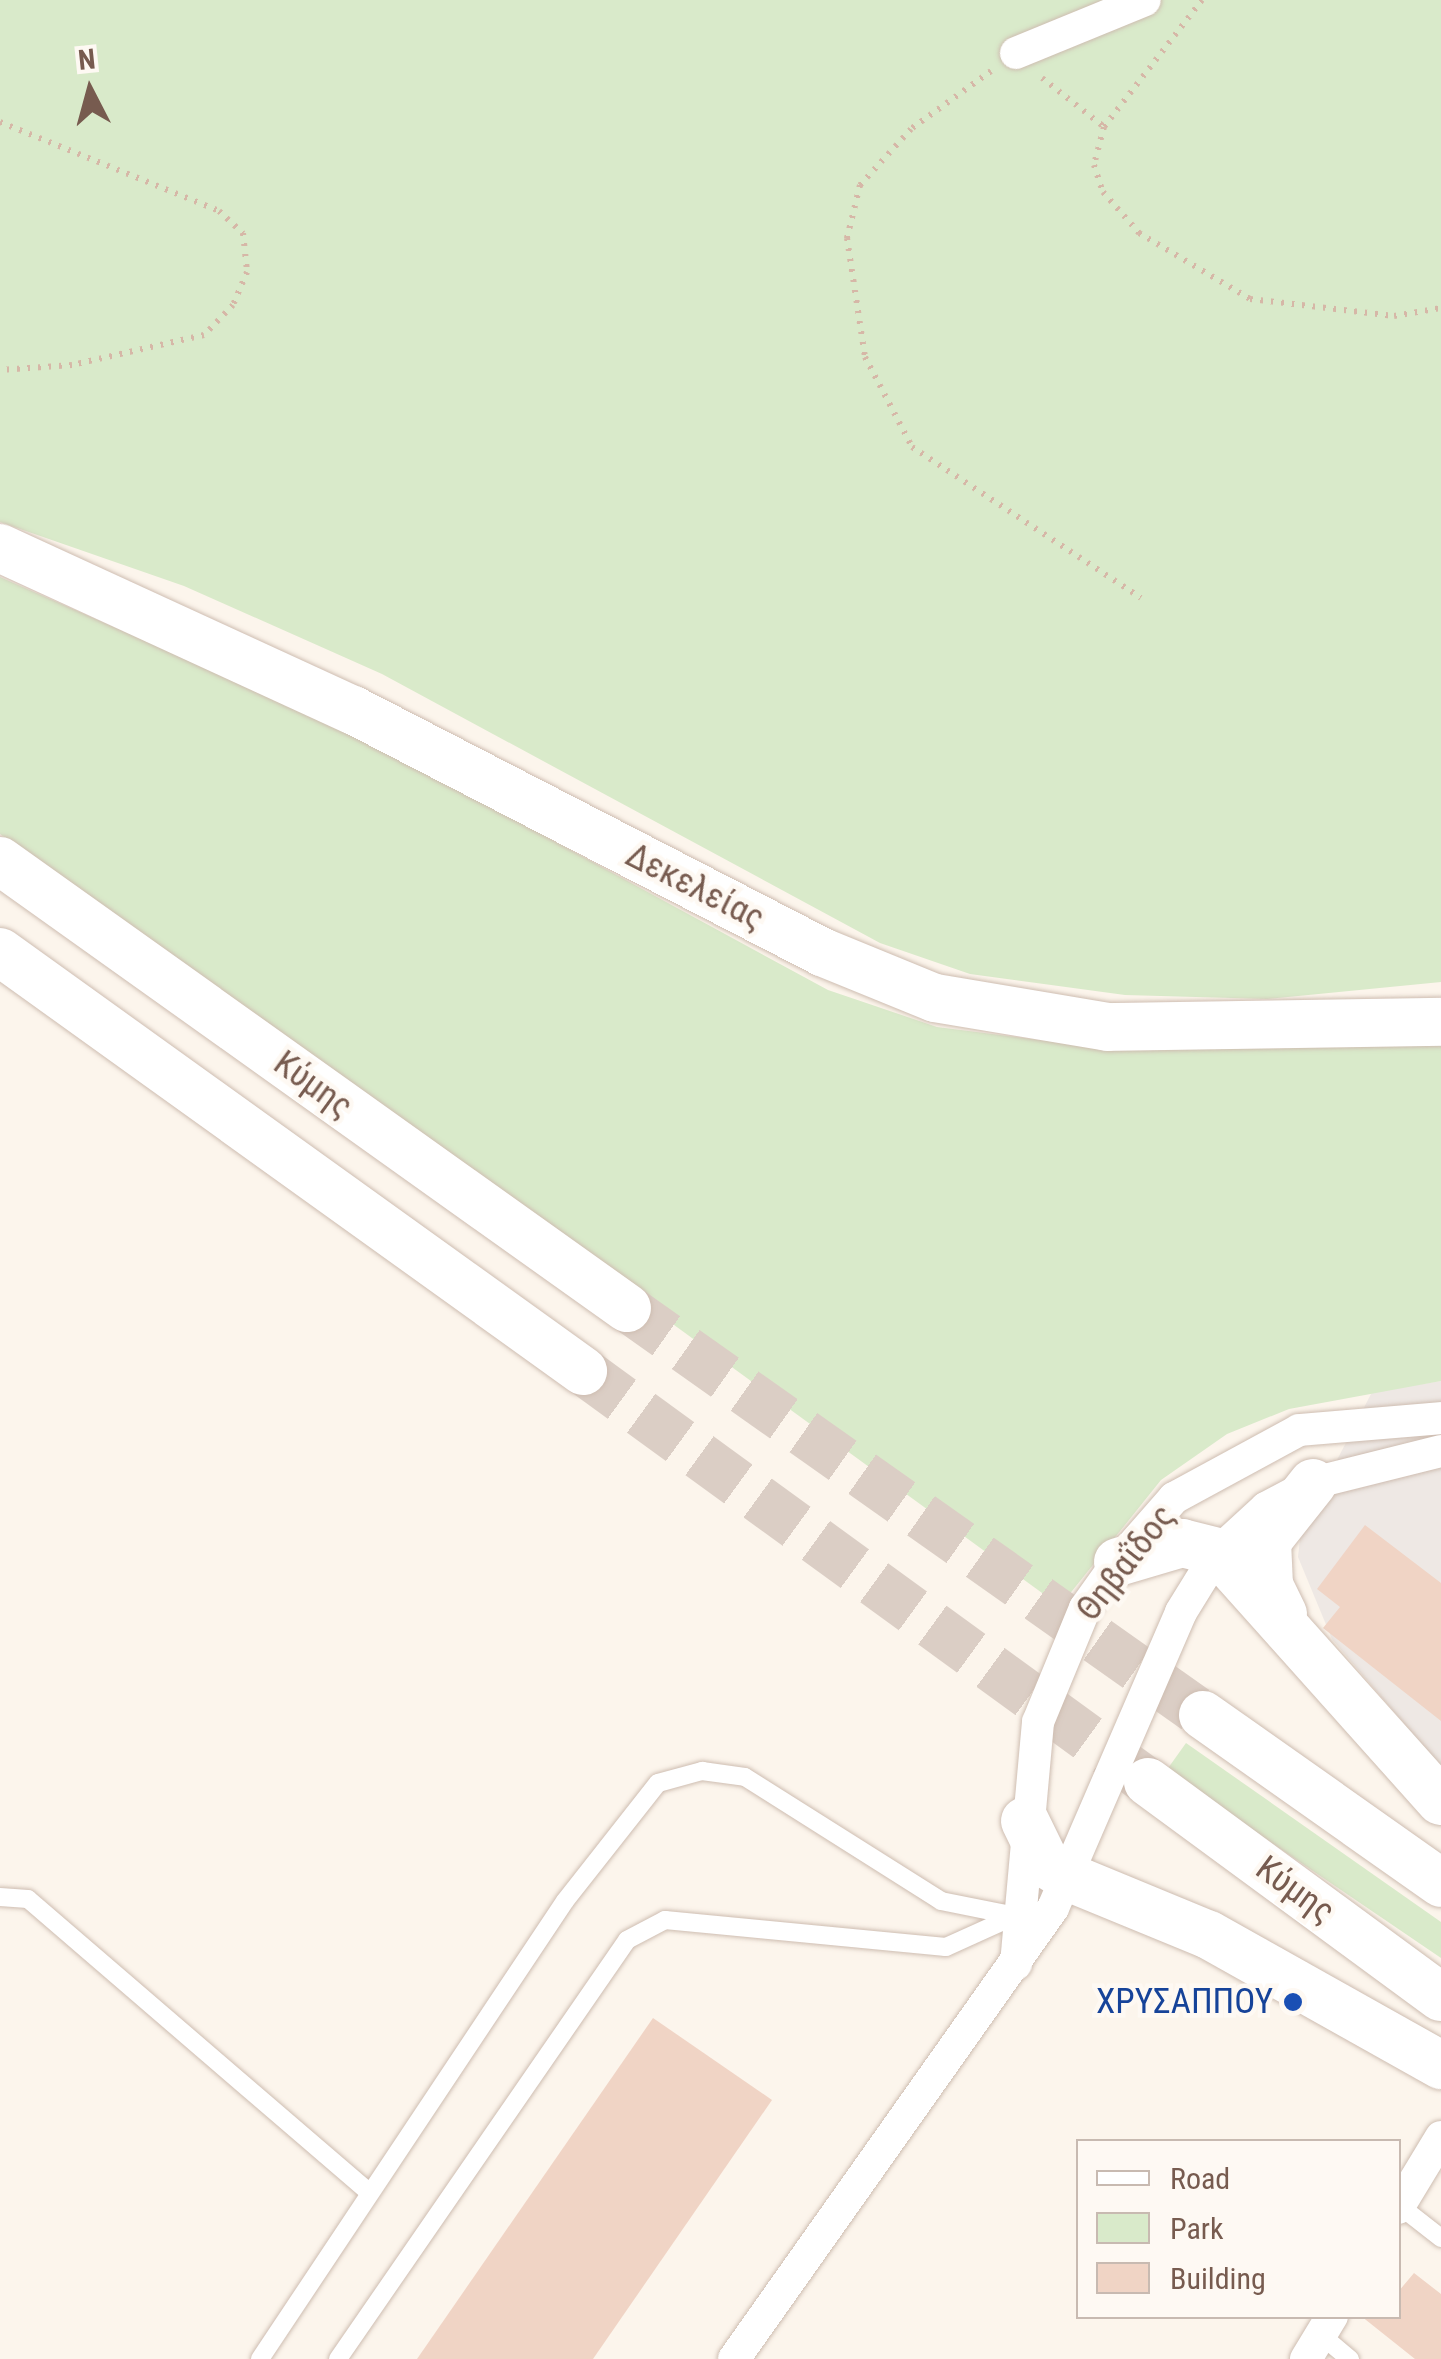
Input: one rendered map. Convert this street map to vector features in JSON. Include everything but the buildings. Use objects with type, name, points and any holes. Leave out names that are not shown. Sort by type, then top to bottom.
[{"type":"main road","name":"Δεκελείας","points":[[0,548],[353,710],[822,952],[935,998],[1108,1026],[1441,1022]]},
{"type":"main road","name":"Κύμης","points":[[0,860],[627,1308]]},
{"type":"main road","points":[[0,952],[583,1372]]},
{"type":"main road","points":[[1289,1626],[1269,1585],[1267,1541],[1313,1483]]},
{"type":"main road","points":[[1118,1562],[1182,1543],[1218,1552],[1289,1626],[1371,1732],[1441,1800]]},
{"type":"main road","points":[[1203,1716],[1441,1884]]},
{"type":"main road","name":"Κύμης","points":[[1148,1782],[1441,1997]]},
{"type":"main road","points":[[1025,1821],[1039,1854],[1068,1877],[1209,1935],[1441,2065]]},
{"type":"street","points":[[1016,53],[1145,0]]},
{"type":"street","name":"Θηβαΐδος","points":[[734,2359],[1016,1964],[1030,1920],[1025,1821],[1055,1668],[1118,1562],[1174,1498],[1299,1430],[1441,1418]]},
{"type":"street","name":"Θηβαΐδος","points":[[1030,1920],[1068,1877],[1180,1612],[1218,1552],[1266,1508],[1313,1483],[1441,1451]]},
{"type":"street","points":[[1401,2204],[1441,2136]]},
{"type":"lane","points":[[260,2359],[368,2192],[597,1855],[658,1784],[702,1771],[745,1777],[940,1900],[1030,1920]]},
{"type":"lane","points":[[0,1897],[28,1898],[368,2192]]},
{"type":"lane","points":[[338,2359],[627,1940],[666,1920],[946,1947],[1030,1920]]},
{"type":"lane","points":[[1401,2208],[1441,2238]]},
{"type":"lane","points":[[1320,2337],[1350,2359]]},
{"type":"path","points":[[1202,0],[1104,127],[1094,165],[1103,192],[1139,233],[1250,298],[1394,316],[1441,308]]},
{"type":"path","points":[[1104,127],[1016,53],[911,129],[860,186],[848,238],[865,356],[912,447],[1141,598]]},
{"type":"path","points":[[0,122],[219,211],[243,233],[247,272],[233,305],[204,335],[72,366],[0,370]]},
{"type":"shaded area","points":[[1441,1381],[1441,1767],[1332,1639],[1298,1557],[1301,1530],[1372,1392]]},
{"type":"green space","points":[[0,0],[1441,0],[1441,982],[1267,999],[1125,995],[970,974],[880,943],[382,674],[184,586],[0,522]]},
{"type":"green space","points":[[0,577],[357,734],[828,990],[937,1027],[1110,1049],[1441,1043],[1441,1381],[1289,1409],[1227,1434],[1161,1480],[1060,1606],[0,834]]},
{"type":"green space","points":[[1186,1743],[1441,1922],[1441,1958],[1166,1771]]},
{"type":"tunnel","points":[[627,1308],[1203,1715]]},
{"type":"tunnel","points":[[583,1371],[1148,1782]]},
{"type":"place","name":"ΧΡΥΣΑΠΠΟΥ","points":[[1293,2002]]}]
